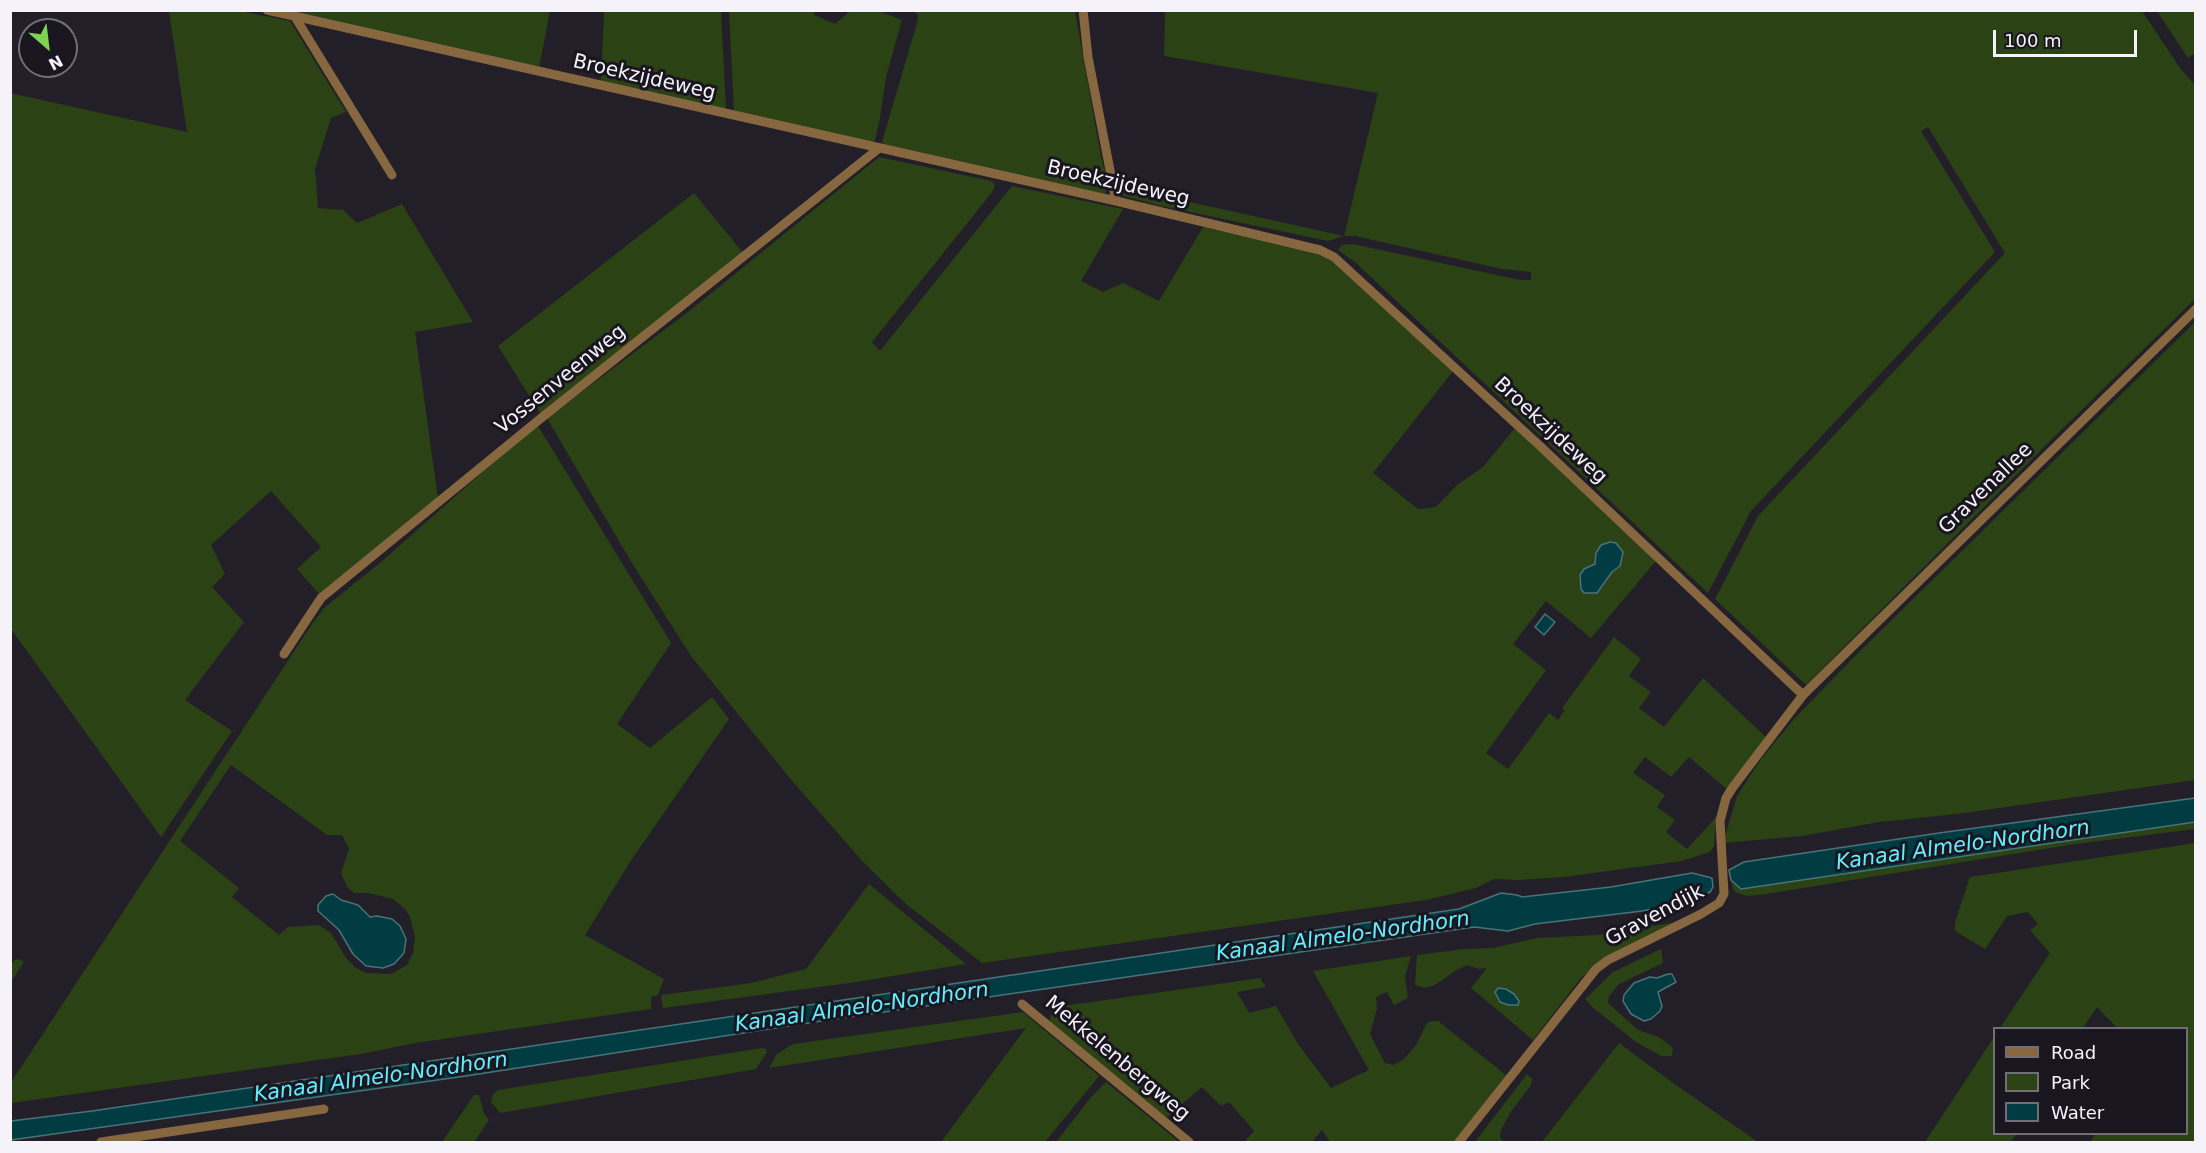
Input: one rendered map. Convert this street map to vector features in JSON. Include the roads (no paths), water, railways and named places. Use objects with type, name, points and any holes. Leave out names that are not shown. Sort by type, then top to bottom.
[{"type":"street","name":"Broekzijdeweg","points":[[267,10],[1116,201],[1320,250],[1334,257],[1666,564],[1803,695]]},
{"type":"street","points":[[1083,10],[1088,57],[1116,201]]},
{"type":"street","points":[[296,17],[392,175]]},
{"type":"street","name":"Vossenveenweg","points":[[284,654],[321,598],[540,419],[878,149]]},
{"type":"street","name":"Gravenallee","points":[[1803,695],[2196,309]]},
{"type":"street","name":"Gravendijk","points":[[1460,1143],[1596,969],[1608,960],[1719,903],[1724,894],[1720,820],[1726,798],[1803,695]]},
{"type":"street","name":"Mekkelenbergweg","points":[[1022,1004],[1189,1143]]},
{"type":"street","points":[[101,1143],[324,1109]]},
{"type":"water","points":[[1616,543],[1623,552],[1620,566],[1612,572],[1597,593],[1584,593],[1581,589],[1580,575],[1584,569],[1595,564],[1596,553],[1601,545]]},
{"type":"water","points":[[1545,614],[1555,622],[1544,635],[1535,627]]},
{"type":"water","name":"Kanaal Almelo-Nordhorn","points":[[2195,798],[2195,822],[1741,889],[1731,880],[1729,870],[1744,862]]},
{"type":"water","name":"Kanaal Almelo-Nordhorn","points":[[1692,873],[1712,878],[1713,887],[1710,892],[1695,900],[1642,911],[1535,924],[1508,931],[1474,927],[808,1023],[466,1076],[11,1140],[11,1121],[92,1111],[1459,909],[1501,893],[1522,897],[1611,887]]},
{"type":"water","points":[[333,894],[341,900],[358,905],[370,917],[392,919],[400,926],[406,939],[404,953],[394,964],[383,968],[366,966],[353,954],[339,930],[318,911],[318,905],[326,896]]},
{"type":"water","points":[[1672,974],[1676,982],[1658,992],[1662,1006],[1660,1011],[1651,1019],[1644,1021],[1631,1014],[1623,1001],[1624,995],[1634,983]]},
{"type":"water","points":[[1498,988],[1506,989],[1514,994],[1519,1001],[1518,1005],[1500,1002],[1495,992]]}]
